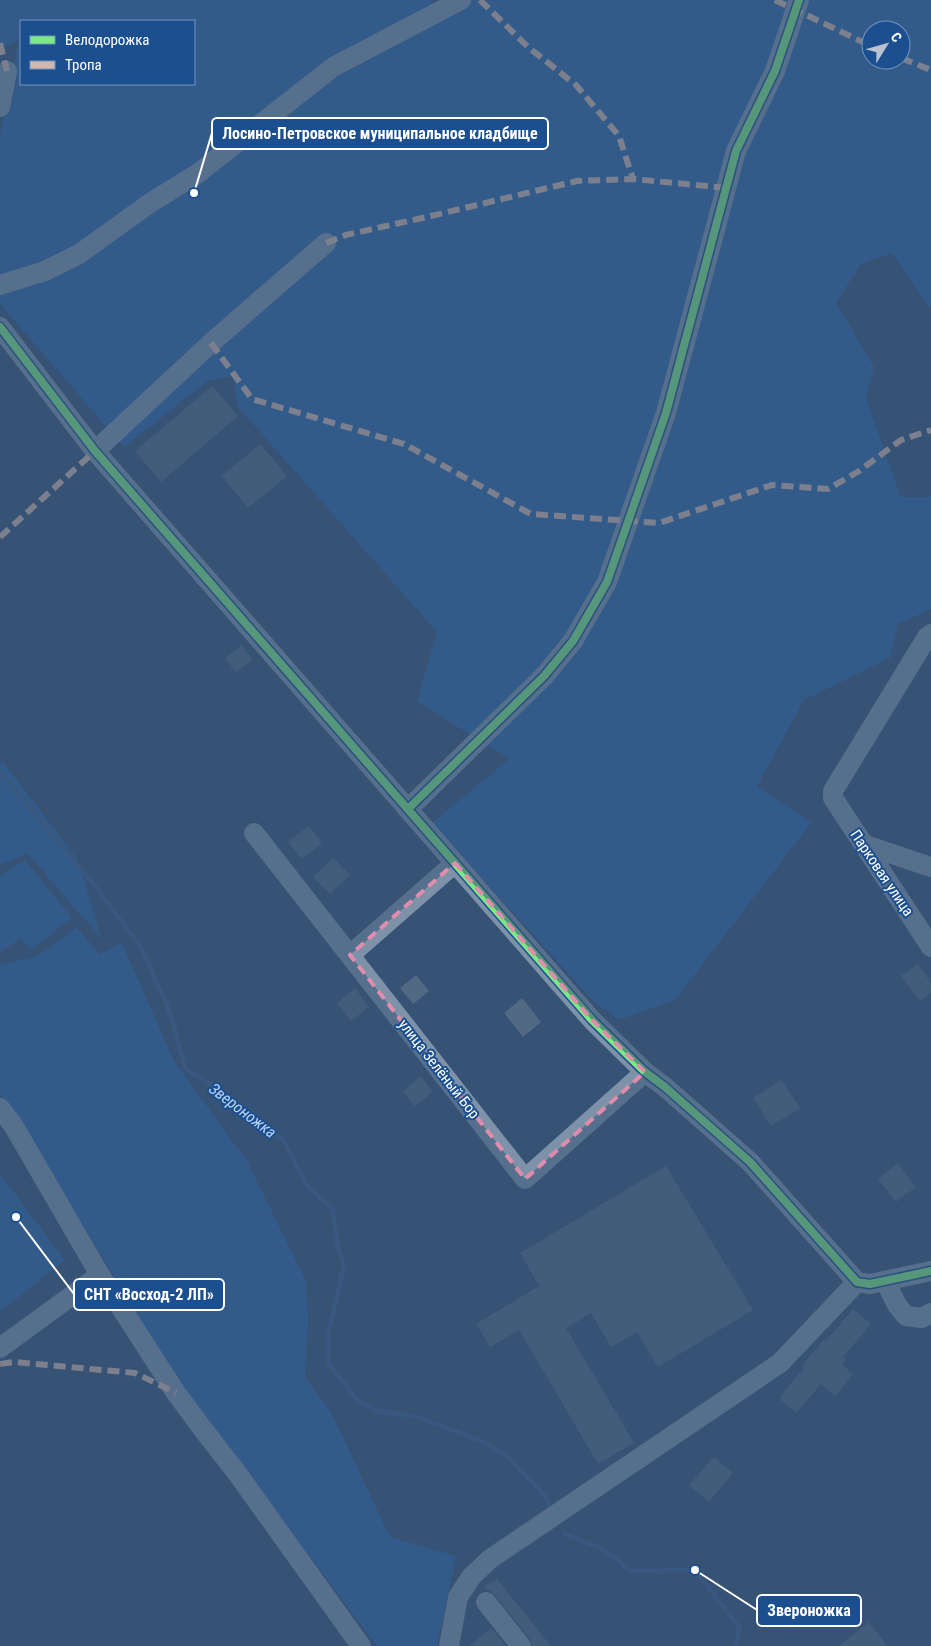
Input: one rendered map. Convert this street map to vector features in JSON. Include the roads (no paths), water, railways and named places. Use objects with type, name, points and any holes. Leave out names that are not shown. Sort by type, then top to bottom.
[{"type":"street","points":[[0,286],[45,271],[79,254],[150,203],[197,174],[333,67],[461,0]]},
{"type":"street","points":[[408,809],[544,676],[573,641],[607,582],[666,413],[736,151],[775,71],[799,0]]},
{"type":"street","points":[[0,75],[6,71],[0,107]]},
{"type":"street","points":[[95,451],[211,343],[326,243]]},
{"type":"street","points":[[0,327],[95,451],[592,1020],[645,1072],[665,1087],[750,1162],[857,1282],[870,1284],[931,1271]]},
{"type":"street","name":"Парковая улица","points":[[931,634],[927,637],[834,791],[833,798],[931,947]]},
{"type":"street","name":"улица Зелёный Бор","points":[[254,833],[525,1179],[645,1072]]},
{"type":"street","points":[[865,846],[931,867]]},
{"type":"street","points":[[350,955],[455,863]]},
{"type":"street","points":[[0,1108],[6,1130],[176,1393],[237,1472],[361,1646]]},
{"type":"street","points":[[0,1348],[100,1275]]},
{"type":"street","points":[[885,1281],[897,1305],[906,1316],[928,1321]]},
{"type":"street","points":[[449,1646],[458,1597],[471,1577],[490,1560],[780,1363],[857,1282]]},
{"type":"street","points":[[486,1602],[521,1646]]},
{"type":"waterway","name":"Звероножка","points":[[0,772],[95,886],[141,947],[171,1015],[185,1068],[233,1099],[284,1141],[307,1186],[333,1209],[337,1244],[344,1266],[328,1336],[329,1364],[358,1401],[377,1411],[414,1416],[484,1442],[506,1455],[546,1497],[551,1513]]},
{"type":"waterway","name":"Звероножка","points":[[564,1534],[601,1548],[631,1571],[695,1570],[739,1627],[736,1646]]},
{"type":"place","name":"Лосино-Петровское муниципальное кладбище","points":[[194,193]]},
{"type":"place","name":"СНТ «Восход-2 ЛП»","points":[[16,1217]]},
{"type":"place","name":"Звероножка","points":[[695,1570]]}]
